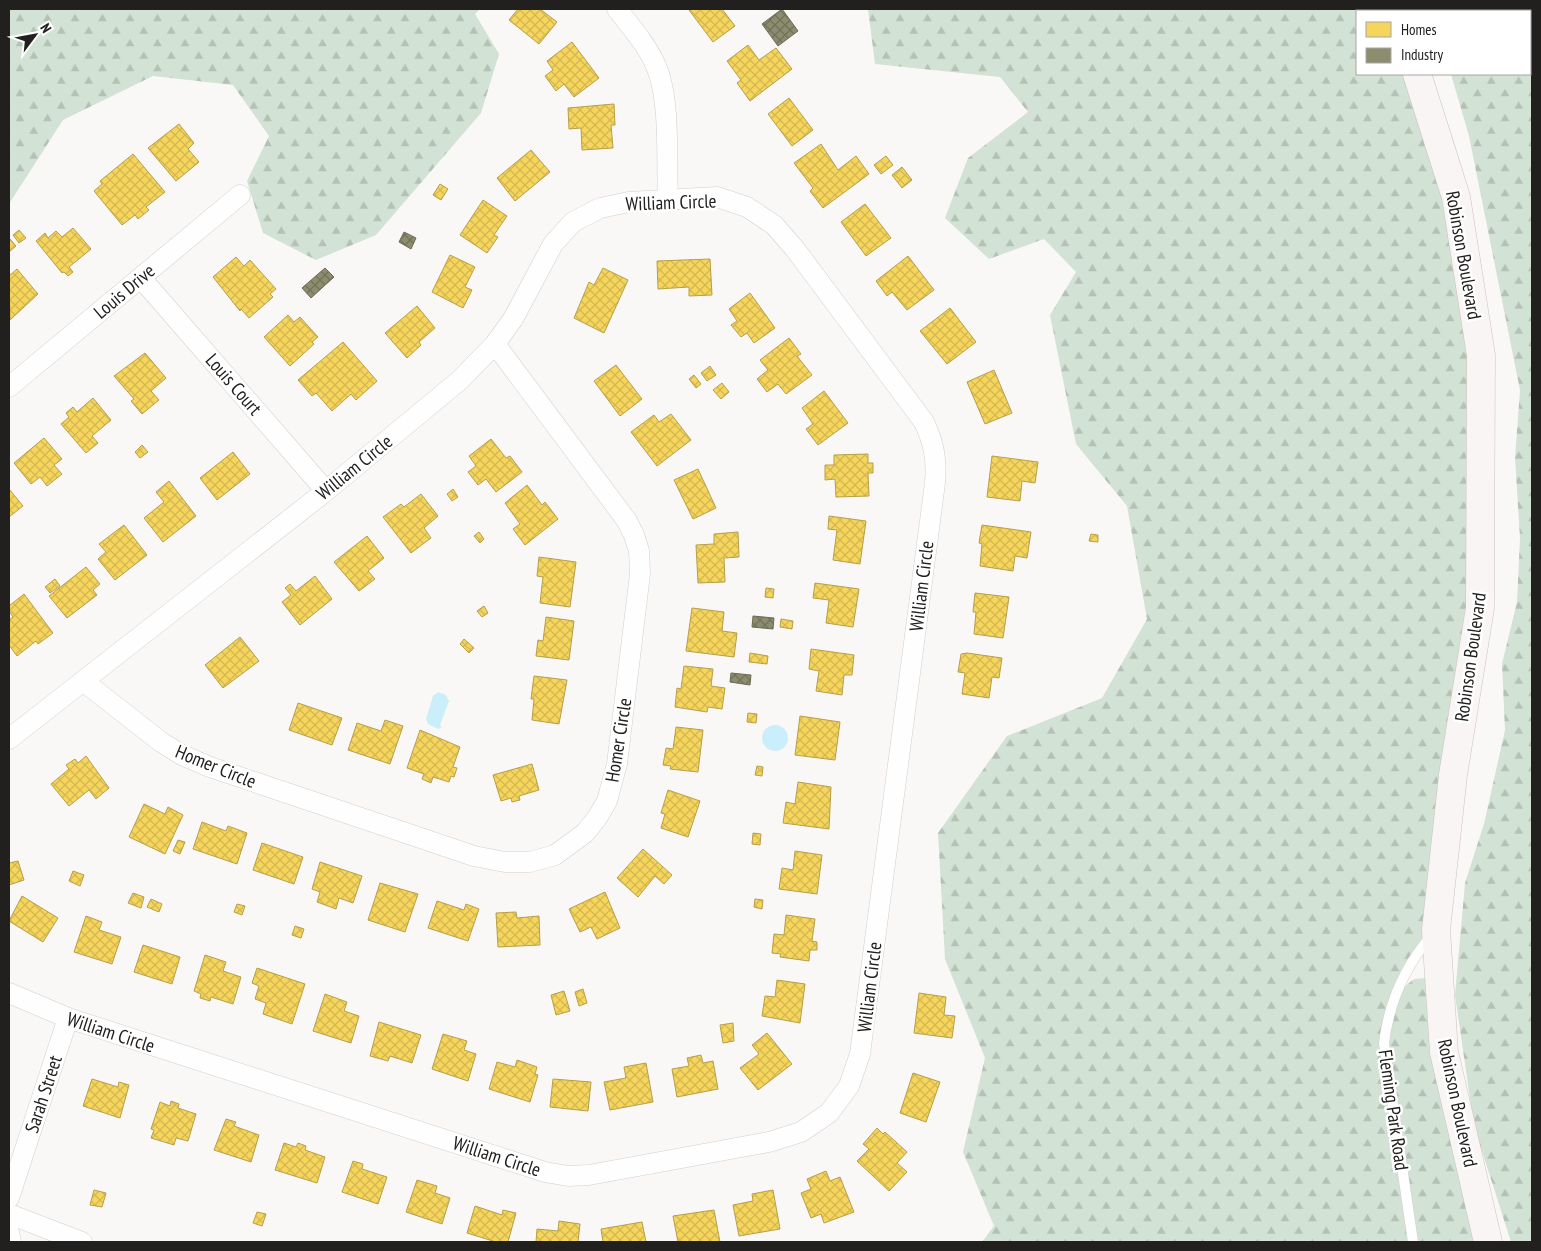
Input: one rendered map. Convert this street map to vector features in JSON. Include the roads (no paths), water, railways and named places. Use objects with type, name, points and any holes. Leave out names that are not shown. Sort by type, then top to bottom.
[{"type":"main road","name":"Robinson Boulevard","points":[[1417,75],[1456,197],[1481,354],[1480,608],[1453,774],[1436,930],[1444,1052],[1488,1242]]},
{"type":"street","points":[[617,9],[646,48],[656,66],[664,95],[668,200]]},
{"type":"street","name":"Louis Drive","points":[[9,387],[240,195]]},
{"type":"street","name":"William Circle","points":[[9,740],[326,491],[460,380],[495,344],[512,319],[553,244],[573,222],[600,208],[629,202],[717,197],[748,207],[774,225],[795,250],[924,422],[933,441],[936,462],[934,483],[860,1054],[849,1086],[829,1113],[801,1132],[769,1142],[589,1175],[568,1176],[546,1172],[68,1018],[9,993]]},
{"type":"street","name":"Louis Court","points":[[141,278],[326,491]]},
{"type":"street","name":"Homer Circle","points":[[83,681],[160,742],[182,755],[229,774],[474,856],[505,862],[530,862],[555,855],[570,846],[597,818],[613,785],[640,574],[639,551],[634,535],[612,498],[495,344]]},
{"type":"street","name":"Sarah Street","points":[[9,1198],[68,1018]]},
{"type":"street","points":[[9,1214],[82,1242]]},
{"type":"street","points":[[9,1232],[11,1242]]},
{"type":"lane","name":"Fleming Park Road","points":[[1412,1242],[1413,1231],[1388,1081],[1384,1042],[1388,1016],[1397,990],[1418,951],[1436,930]]},
{"type":"water","points":[[438,692],[446,695],[449,701],[440,725],[442,727],[438,729],[428,724],[426,719],[433,696]]},
{"type":"water","points":[[775,725],[784,729],[788,738],[784,747],[775,751],[766,747],[762,738],[766,729]]}]
